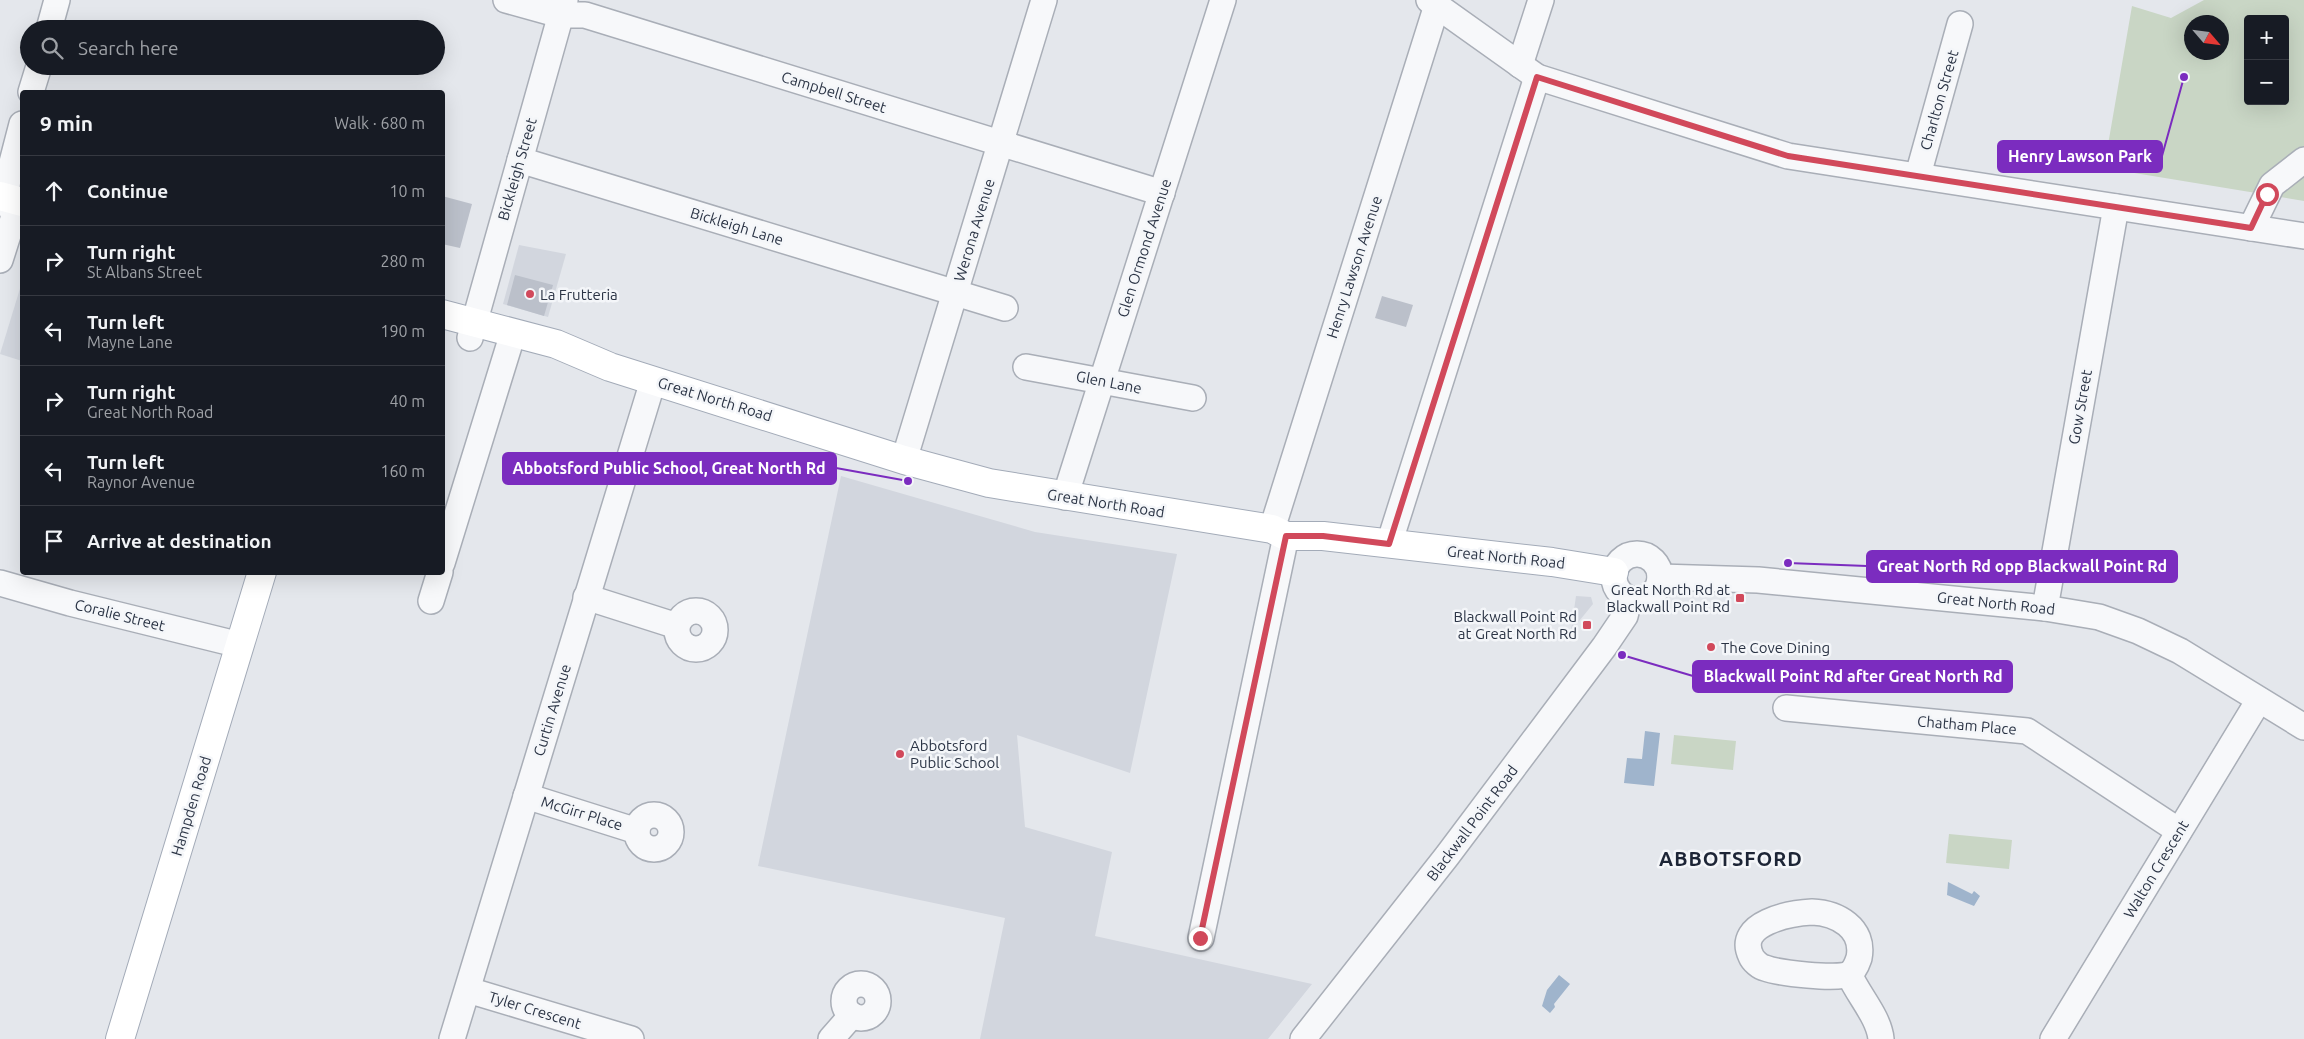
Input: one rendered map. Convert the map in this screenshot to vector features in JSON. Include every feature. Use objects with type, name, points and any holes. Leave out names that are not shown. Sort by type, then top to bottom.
[{"type":"main road","name":"Great North Road","points":[[445,316],[472,330],[653,380],[904,460],[989,483],[1279,532],[1552,562],[1614,572]]},
{"type":"main road","name":"Great North Road","points":[[445,330],[472,330]]},
{"type":"main road","name":"Hampden Road","points":[[120,1039],[261,575]]},
{"type":"street","points":[[51,20],[57,0]]},
{"type":"street","name":"Campbell Street","points":[[506,0],[563,8],[1162,193]]},
{"type":"street","name":"Werona Avenue","points":[[904,460],[1044,0]]},
{"type":"street","name":"Glen Ormond Avenue","points":[[1065,497],[1223,0]]},
{"type":"street","points":[[1389,544],[1529,71],[1541,0]]},
{"type":"street","points":[[1433,3],[1529,71],[1788,156],[2304,236]]},
{"type":"street","name":"Henry Lawson Avenue","points":[[1200,938],[1279,532],[1433,3]]},
{"type":"street","name":"Bickleigh Street","points":[[472,330],[563,8]]},
{"type":"street","name":"Charlton Street","points":[[1918,175],[1960,24]]},
{"type":"street","points":[[32,90],[36,75]]},
{"type":"street","points":[[0,260],[11,207],[8,178],[20,132]]},
{"type":"street","name":"Bickleigh Lane","points":[[520,160],[1005,308]]},
{"type":"street","points":[[2251,228],[2272,185],[2304,160]]},
{"type":"street","name":"Gow Street","points":[[2045,608],[2116,207]]},
{"type":"street","points":[[445,553],[511,340]]},
{"type":"street","name":"Glen Lane","points":[[1026,367],[1193,398]]},
{"type":"street","name":"Curtin Avenue","points":[[452,1039],[653,380]]},
{"type":"street","points":[[1637,554],[1647,556],[1655,562],[1660,577],[1657,590],[1642,600],[1629,600],[1616,589],[1613,580],[1614,572],[1622,559],[1637,554]]},
{"type":"street","points":[[431,601],[439,575]]},
{"type":"street","name":"Great North Road","points":[[1660,577],[1758,580],[2045,608],[2099,617],[2138,631],[2180,651],[2304,727]]},
{"type":"street","name":"Coralie Street","points":[[0,583],[240,645]]},
{"type":"street","points":[[586,597],[677,626]]},
{"type":"street","name":"Blackwall Point Road","points":[[1303,1039],[1447,856],[1585,673],[1625,616],[1629,600]]},
{"type":"street","name":"Walton Crescent","points":[[2052,1039],[2259,700]]},
{"type":"street","name":"Chatham Place","points":[[1786,708],[2027,731],[2179,831]]},
{"type":"street","name":"McGirr Place","points":[[526,796],[637,831]]},
{"type":"street","points":[[1849,974],[1856,991],[1868,1006],[1880,1030],[1881,1039]]},
{"type":"street","name":"Tyler Crescent","points":[[468,990],[630,1039]]},
{"type":"street","points":[[831,1039],[852,1015]]},
{"type":"shaded area","points":[[519,245],[566,254],[548,317],[503,304]]},
{"type":"shaded area","points":[[20,289],[20,360],[0,354]]},
{"type":"shaded area","name":"Abbotsford Public School","points":[[841,476],[1035,532],[1177,554],[1130,773],[1017,735],[1025,827],[1112,852],[1095,936],[1312,984],[1268,1039],[980,1039],[1005,918],[758,866]]},
{"type":"shaded area","points":[[1576,596],[1591,597],[1593,604],[1571,631]]},
{"type":"green space","points":[[2204,0],[2304,0],[2304,201],[2104,168],[2132,6],[2171,18]]},
{"type":"green space","points":[[1674,735],[1736,741],[1733,770],[1671,764]]},
{"type":"green space","points":[[1949,834],[2012,840],[2009,869],[1946,863]]},
{"type":"water","points":[[1645,731],[1660,733],[1654,786],[1624,783],[1627,758],[1642,759]]},
{"type":"water","points":[[1948,882],[1972,894],[1974,891],[1980,896],[1974,906],[1947,895]]},
{"type":"water","points":[[1559,975],[1570,984],[1554,1004],[1555,1007],[1550,1013],[1542,1006],[1547,990]]},
{"type":"building","points":[[445,197],[472,204],[460,248],[445,245]]},
{"type":"building","name":"La Frutteria","points":[[515,275],[553,285],[544,316],[507,305]]},
{"type":"building","points":[[1382,296],[1413,305],[1406,327],[1375,318]]},
{"type":"place","name":"Henry Lawson Park","points":[[2184,77]]},
{"type":"place","name":"La Frutteria","points":[[530,294]]},
{"type":"place","name":"Abbotsford Public School, Great North Rd","points":[[908,481]]},
{"type":"place","name":"Great North Rd opp Blackwall Point Rd","points":[[1788,563]]},
{"type":"place","name":"Great North Rd at Blackwall Point Rd","points":[[1740,598]]},
{"type":"place","name":"Blackwall Point Rd at Great North Rd","points":[[1587,625]]},
{"type":"place","name":"The Cove Dining","points":[[1711,647]]},
{"type":"place","name":"Blackwall Point Rd after Great North Rd","points":[[1622,655]]},
{"type":"place","name":"Abbotsford Public School","points":[[900,754]]},
{"type":"district","name":"ABBOTSFORD","points":[[1731,858]]},
{"type":"route","points":[[1200,938],[1286,536],[1323,536],[1389,544],[1537,77],[1788,156],[2251,228],[2267,194]]}]
